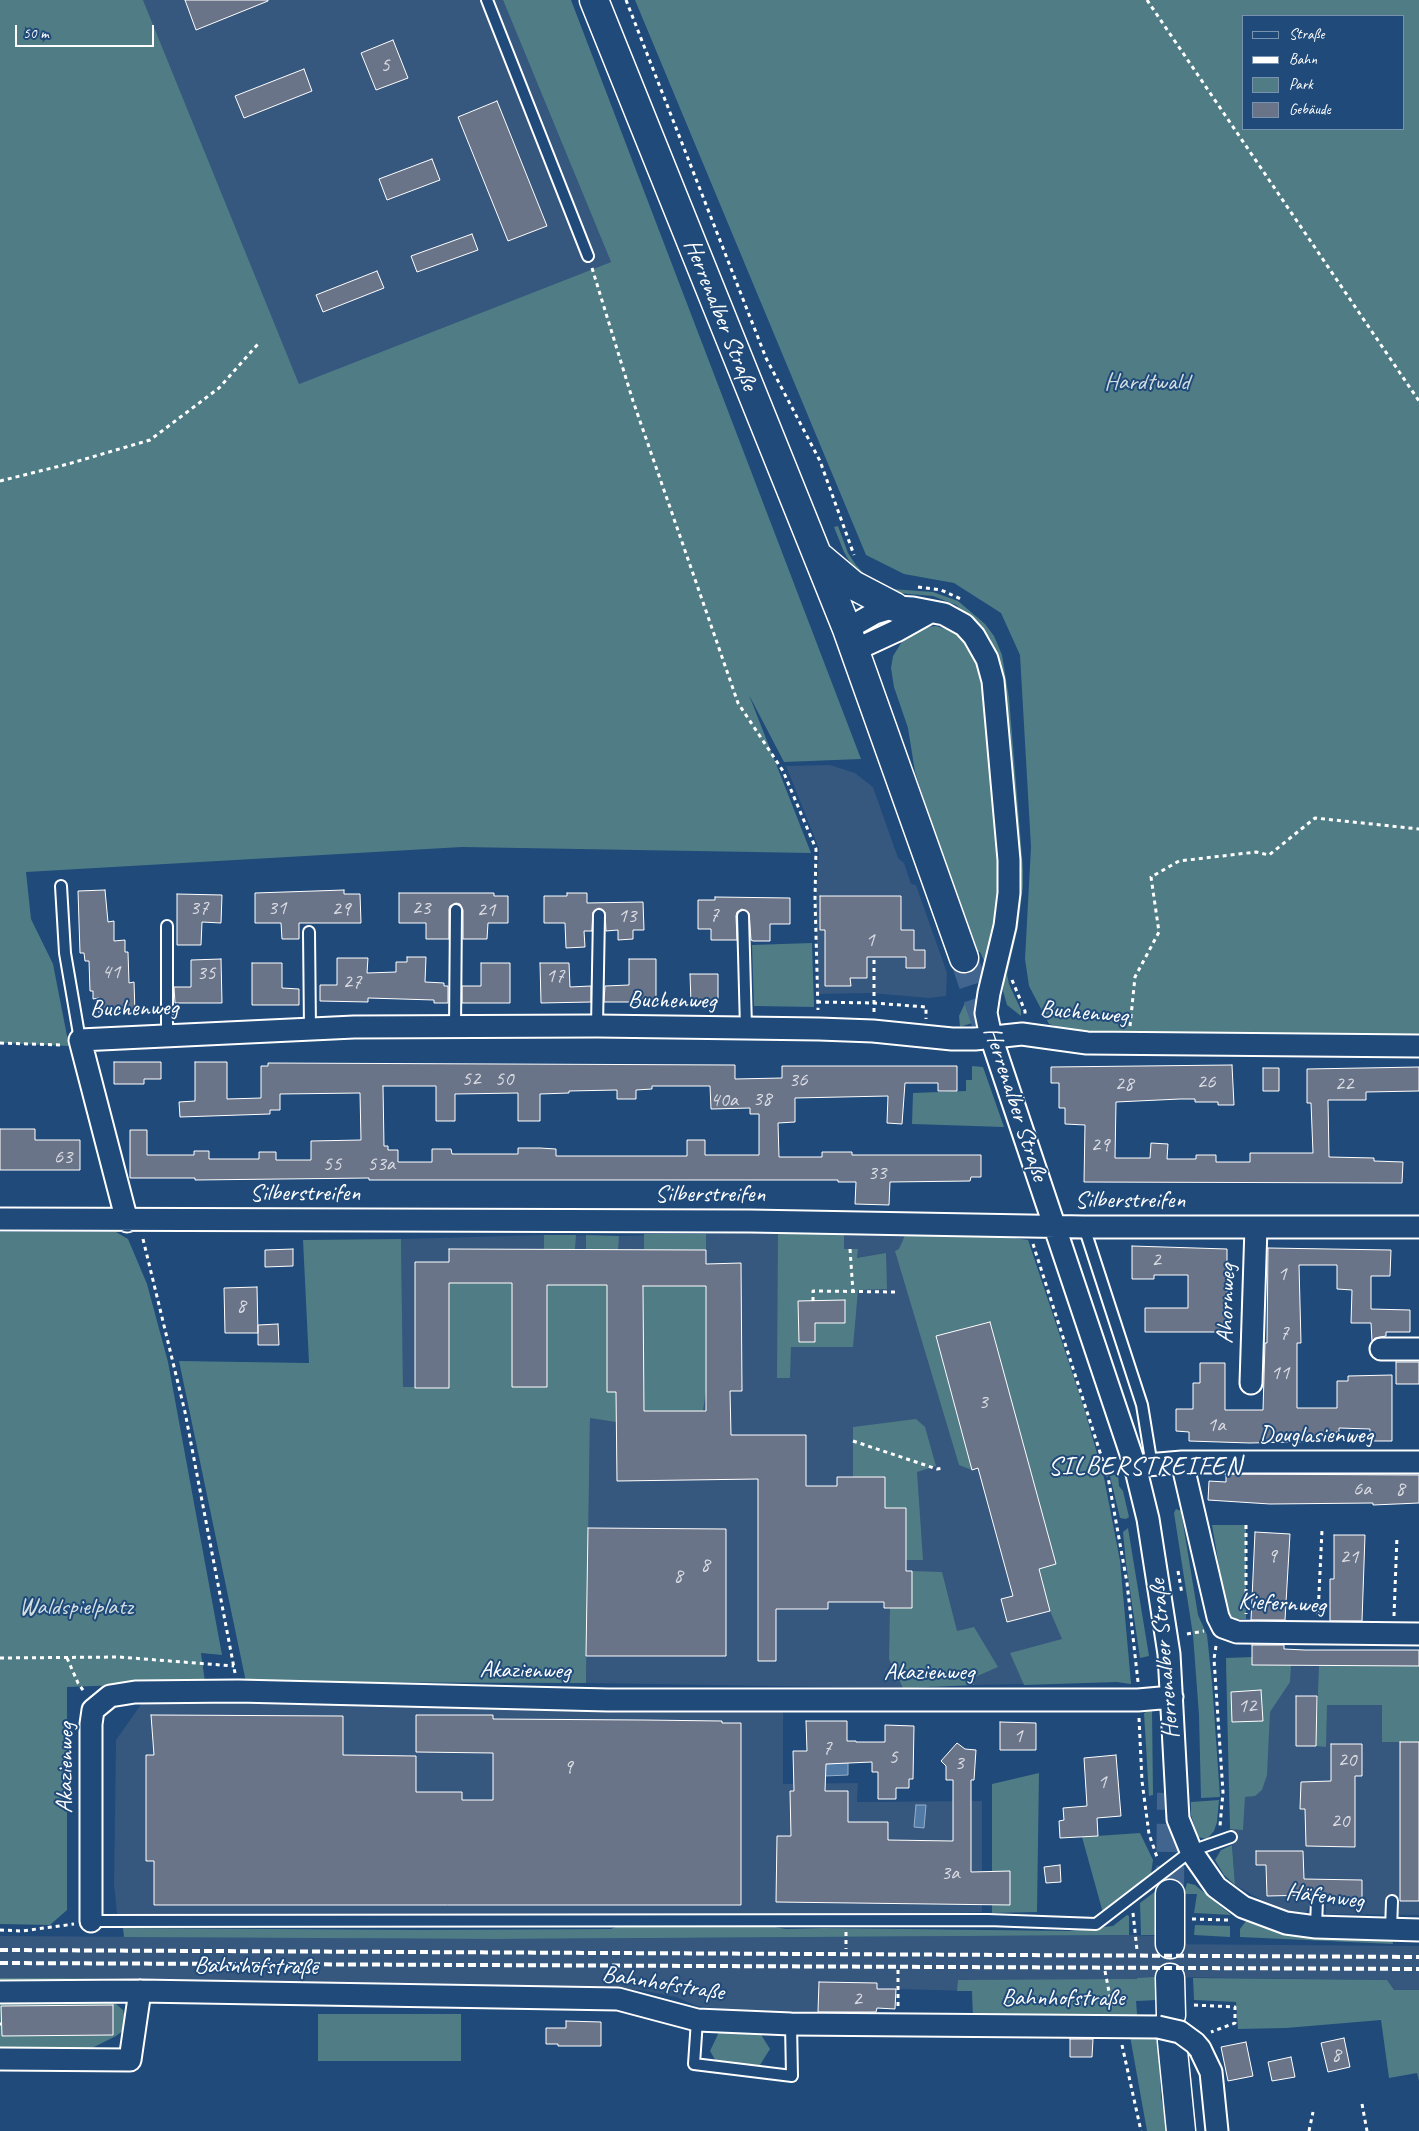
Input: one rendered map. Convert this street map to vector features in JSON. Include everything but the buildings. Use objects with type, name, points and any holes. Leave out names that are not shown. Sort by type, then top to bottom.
[{"type":"main road","name":"Herrenalber Straße","points":[[594,0],[851,639],[964,958]]},
{"type":"main road","points":[[818,555],[853,585],[895,607]]},
{"type":"main road","points":[[1166,1884],[1170,1944]]},
{"type":"main road","points":[[1170,1978],[1181,2030],[1181,2131]]},
{"type":"street","name":"Herrenalber Straße","points":[[851,639],[875,613],[895,607],[944,614],[964,625],[974,636],[987,659],[996,701],[1009,868],[1005,926],[986,1013],[990,1037],[1054,1227],[1144,1466],[1169,1654],[1178,1819],[1191,1851]]},
{"type":"street","points":[[851,639],[896,632],[930,612]]},
{"type":"street","name":"Buchenweg","points":[[80,1040],[310,1029],[597,1026],[874,1030],[909,1033],[925,1037],[975,1039],[1022,1034],[1087,1043],[1419,1046]]},
{"type":"street","points":[[80,1040],[135,1221]]},
{"type":"street","name":"Silberstreifen","points":[[0,1219],[135,1221],[750,1221],[1054,1227],[1419,1227]]},
{"type":"street","name":"Ahornweg","points":[[1251,1382],[1256,1227]]},
{"type":"street","points":[[1381,1349],[1419,1349]]},
{"type":"street","name":"Douglasienweg","points":[[1144,1466],[1182,1462],[1419,1462]]},
{"type":"street","name":"Kiefernweg","points":[[1182,1462],[1219,1621],[1223,1627],[1237,1632],[1419,1634]]},
{"type":"street","name":"Akazienweg","points":[[91,1922],[91,1724],[94,1710],[110,1696],[135,1692],[238,1691],[608,1700],[1138,1700],[1172,1697]]},
{"type":"street","name":"Häfenweg","points":[[1191,1851],[1216,1886],[1243,1907],[1286,1923],[1316,1927],[1366,1922],[1391,1930],[1419,1930]]},
{"type":"street","points":[[0,2059],[130,2060],[140,1991]]},
{"type":"street","name":"Bahnhofstraße","points":[[0,1992],[140,1991],[618,1999],[697,2020],[791,2024],[1118,2026],[1181,2030]]},
{"type":"street","points":[[1181,2030],[1211,2072],[1217,2131]]},
{"type":"lane","points":[[487,0],[588,256]]},
{"type":"lane","name":"Buchenweg","points":[[61,886],[65,953],[80,1040]]},
{"type":"lane","points":[[455,1028],[456,910]]},
{"type":"lane","name":"Buchenweg","points":[[597,1026],[600,915]]},
{"type":"lane","name":"Buchenweg","points":[[743,916],[746,1028]]},
{"type":"lane","points":[[167,926],[167,1035]]},
{"type":"lane","points":[[309,932],[310,1029]]},
{"type":"lane","points":[[1084,1227],[1142,1405],[1144,1466]]},
{"type":"lane","points":[[91,1922],[988,1920],[1096,1924],[1129,1900],[1166,1884],[1191,1851],[1231,1837]]},
{"type":"lane","points":[[1316,1927],[1317,1899]]},
{"type":"lane","points":[[1391,1930],[1392,1901]]},
{"type":"lane","points":[[697,2020],[694,2064],[792,2076],[791,2024]]},
{"type":"path","points":[[626,0],[766,358],[820,461],[856,559]]},
{"type":"path","points":[[1147,0],[1419,401]]},
{"type":"path","points":[[588,256],[633,401],[738,703],[783,771],[816,850],[817,988]]},
{"type":"path","points":[[0,481],[68,464],[150,440],[219,388],[258,344]]},
{"type":"path","points":[[916,587],[941,590],[955,595],[968,604]]},
{"type":"path","points":[[1130,1027],[1135,977],[1159,932],[1151,876],[1179,861],[1256,852],[1268,855],[1315,818],[1419,829]]},
{"type":"path","points":[[874,957],[874,1030]]},
{"type":"path","points":[[1012,978],[1025,1011],[1022,1034]]},
{"type":"path","points":[[817,1002],[874,1003],[926,1007],[925,1037]]},
{"type":"path","points":[[0,1044],[69,1046],[80,1040]]},
{"type":"path","points":[[135,1221],[143,1242],[185,1412],[238,1691]]},
{"type":"path","points":[[1027,1225],[1108,1477],[1127,1582],[1137,1662],[1142,1781],[1149,1834],[1166,1884]]},
{"type":"path","points":[[850,1249],[853,1292]]},
{"type":"path","points":[[813,1300],[813,1291],[896,1292]]},
{"type":"path","points":[[853,1441],[937,1469],[944,1468]]},
{"type":"path","points":[[1246,1525],[1246,1632]]},
{"type":"path","points":[[1317,1633],[1322,1530]]},
{"type":"path","points":[[1394,1634],[1397,1536]]},
{"type":"path","points":[[1219,1842],[1223,1792],[1214,1659],[1223,1627]]},
{"type":"path","points":[[0,1658],[119,1657],[234,1666]]},
{"type":"path","points":[[67,1658],[78,1683],[96,1708]]},
{"type":"path","points":[[1129,1900],[1133,1908],[1137,1950]]},
{"type":"path","points":[[1188,1919],[1234,1920]]},
{"type":"path","points":[[0,1930],[22,1930],[91,1922]]},
{"type":"path","points":[[898,1970],[898,2025]]},
{"type":"path","points":[[1105,1971],[1118,2026]]},
{"type":"path","points":[[1235,2007],[1235,2022],[1204,2034],[1181,2030],[1235,2007]]},
{"type":"path","points":[[1124,2055],[1141,2131]]},
{"type":"path","points":[[1362,2104],[1367,2131]]},
{"type":"path","points":[[1309,2131],[1313,2112]]},
{"type":"shaded area","points":[[143,0],[503,0],[611,262],[299,384]]},
{"type":"shaded area","points":[[830,765],[855,773],[873,787],[898,858],[904,863],[911,884],[916,885],[947,973],[946,996],[929,998],[870,993],[818,994],[816,898],[819,849],[786,766]]},
{"type":"shaded area","points":[[778,1232],[906,1233],[1028,1240],[1084,1408],[1104,1478],[1120,1561],[1131,1684],[1117,1682],[903,1688],[586,1683],[590,1418],[403,1407],[401,1239]]},
{"type":"shaded area","points":[[1226,1658],[1419,1658],[1419,1915],[1326,1914],[1326,1899],[1312,1900],[1306,1913],[1283,1910],[1235,1885],[1229,1797]]},
{"type":"shaded area","points":[[783,1699],[783,1784],[858,1783],[857,1802],[982,1801],[982,1912],[767,1920],[137,1922],[117,1914],[114,1885],[116,1740],[142,1703]]},
{"type":"shaded area","points":[[848,1763],[848,1775],[824,1776],[823,1764]]},
{"type":"shaded area","points":[[916,1805],[926,1805],[924,1828],[914,1827]]},
{"type":"shaded area","points":[[0,1936],[495,1939],[1156,1936],[1156,1944],[1419,1946],[1419,1990],[1394,1990],[1386,1980],[1156,1977],[1156,2000],[1136,2001],[1137,2015],[973,2017],[972,1991],[896,1989],[895,2009],[877,2009],[876,2018],[749,2013],[697,2006],[676,1997],[640,1990],[512,1985],[0,1978]]},
{"type":"green space","points":[[0,0],[143,0],[299,384],[611,262],[503,0],[571,0],[861,759],[784,762],[749,695],[811,853],[462,847],[26,872],[31,919],[53,964],[69,1046],[0,1043]]},
{"type":"green space","name":"Hardtwald","points":[[635,0],[1419,0],[1419,1038],[1088,1036],[1049,1024],[1029,986],[1025,959],[1031,847],[1020,655],[1001,613],[954,583],[904,574],[866,555]]},
{"type":"green space","points":[[838,526],[848,553],[869,579],[880,586],[891,589],[933,592],[958,601],[985,624],[994,636],[1002,655],[1009,698],[1023,869],[1018,927],[1007,974],[1009,984],[1021,1010],[1021,1016],[1007,1005],[1003,991],[1018,852],[1012,763],[997,656],[990,638],[981,627],[956,605],[933,596],[887,592],[866,581],[852,566],[844,552],[834,527]]},
{"type":"green space","points":[[936,626],[952,631],[965,642],[978,664],[987,688],[1002,871],[998,913],[991,946],[985,963],[980,952],[978,952],[942,855],[915,772],[908,728],[894,687],[891,668],[893,656],[903,640],[920,628]]},
{"type":"green space","points":[[812,943],[814,1007],[754,1006],[752,945]]},
{"type":"green space","points":[[965,1003],[972,1023],[960,1027],[959,1016]]},
{"type":"green space","points":[[972,1066],[983,1067],[1004,1127],[912,1124],[913,1093],[966,1091],[966,1080],[972,1080]]},
{"type":"green space","name":"Waldspielplatz","points":[[0,1232],[116,1232],[128,1239],[147,1284],[168,1362],[222,1655],[201,1653],[205,1682],[67,1687],[67,1910],[50,1925],[0,1924]]},
{"type":"green space","points":[[778,1232],[844,1233],[844,1249],[858,1249],[857,1258],[886,1253],[887,1289],[858,1290],[853,1347],[791,1347],[790,1378],[777,1378]]},
{"type":"green space","points":[[906,1233],[987,1234],[1028,1240],[1084,1408],[1104,1478],[1120,1561],[1131,1684],[1117,1682],[1024,1685],[1010,1653],[1062,1639],[1050,1611],[1039,1569],[1056,1564],[990,1322],[936,1337],[972,1470],[959,1465],[895,1251],[899,1249]]},
{"type":"green space","points":[[644,1234],[706,1234],[706,1250],[644,1250]]},
{"type":"green space","points":[[544,1235],[576,1235],[575,1249],[544,1249]]},
{"type":"green space","points":[[586,1235],[619,1236],[618,1250],[586,1249]]},
{"type":"green space","points":[[401,1239],[403,1387],[449,1387],[449,1283],[512,1283],[513,1387],[547,1387],[547,1285],[607,1285],[644,1391],[643,1286],[706,1286],[706,1390],[703,1411],[616,1411],[616,1422],[590,1418],[586,1683],[246,1682],[179,1361],[309,1363],[303,1240]]},
{"type":"green space","points":[[916,1419],[925,1427],[936,1466],[917,1472],[923,1560],[906,1560],[885,1508],[853,1477],[853,1427]]},
{"type":"green space","points":[[1118,1474],[1119,1486],[1123,1491],[1129,1517],[1126,1519],[1120,1518],[1110,1476]]},
{"type":"green space","points":[[1176,1509],[1181,1511],[1198,1615],[1207,1635],[1220,1797],[1201,1798],[1199,1715],[1193,1635],[1174,1513]]},
{"type":"green space","points":[[1212,1525],[1246,1525],[1246,1619],[1228,1619]]},
{"type":"green space","points":[[1128,1528],[1149,1656],[1140,1658],[1123,1532]]},
{"type":"green space","points":[[912,1571],[942,1572],[957,1631],[974,1627],[998,1667],[975,1677],[974,1685],[903,1688],[889,1659],[890,1608],[912,1608]]},
{"type":"green space","points":[[1252,1657],[1291,1665],[1290,1682],[1270,1712],[1267,1775],[1262,1790],[1255,1796],[1245,1797],[1243,1830],[1230,1829],[1226,1658]]},
{"type":"green space","points":[[1319,1665],[1419,1665],[1419,1742],[1382,1742],[1382,1705],[1327,1705],[1326,1747],[1316,1746]]},
{"type":"green space","points":[[1152,1709],[1153,1795],[1149,1796],[1144,1713]]},
{"type":"green space","points":[[1039,1773],[1037,1912],[992,1913],[992,1784]]},
{"type":"green space","points":[[1219,1800],[1217,1822],[1214,1831],[1207,1839],[1198,1837],[1191,1815],[1191,1802]]},
{"type":"green space","points":[[1140,1833],[1153,1860],[1151,1874],[1103,1913],[1082,1837]]},
{"type":"green space","points":[[1232,1845],[1235,1885],[1224,1875],[1215,1860],[1221,1850]]},
{"type":"green space","points":[[1187,1883],[1195,1885],[1231,1915],[1194,1913],[1197,1894],[1184,1894]]},
{"type":"green space","points":[[1156,1891],[1156,1935],[1141,1935],[1140,1903]]},
{"type":"green space","points":[[1127,1915],[1129,1916],[1129,1935],[495,1939],[124,1937],[123,1928],[611,1929],[624,1923],[747,1922],[786,1929],[1069,1931],[1113,1926]]},
{"type":"green space","points":[[1249,1917],[1392,1938],[1393,1944],[1240,1937],[1240,1929]]},
{"type":"green space","points":[[1195,1925],[1230,1926],[1230,1937],[1194,1935]]},
{"type":"green space","points":[[1155,1977],[1156,2000],[1136,2001],[1137,2015],[973,2017],[972,1991],[957,1991],[958,1980],[1137,1979]]},
{"type":"green space","points":[[0,1978],[269,1982],[259,1985],[0,1989]]},
{"type":"green space","points":[[1193,1978],[1387,1980],[1394,1990],[1419,1990],[1419,2081],[1417,2073],[1389,2078],[1381,2020],[1286,2028],[1238,2029],[1236,2002],[1194,2000]]},
{"type":"green space","points":[[103,2000],[116,2004],[123,2010],[125,2019],[124,2030],[116,2036],[94,2047],[70,2053],[0,2055],[0,2002]]},
{"type":"green space","points":[[318,2014],[461,2014],[461,2061],[318,2061]]},
{"type":"green space","points":[[719,2032],[760,2033],[770,2049],[760,2065],[717,2063],[710,2051]]},
{"type":"green space","points":[[1130,2036],[1158,2037],[1161,2097],[1168,2131],[1147,2131]]},
{"type":"tunnel","points":[[964,958],[989,1033]]},
{"type":"tunnel","points":[[1170,1894],[1171,1793]]},
{"type":"railway","points":[[0,1950],[1419,1957]]},
{"type":"railway","points":[[0,1963],[1419,1969]]},
{"type":"district","name":"SILBERSTREIFEN","points":[[1145,1467]]}]
